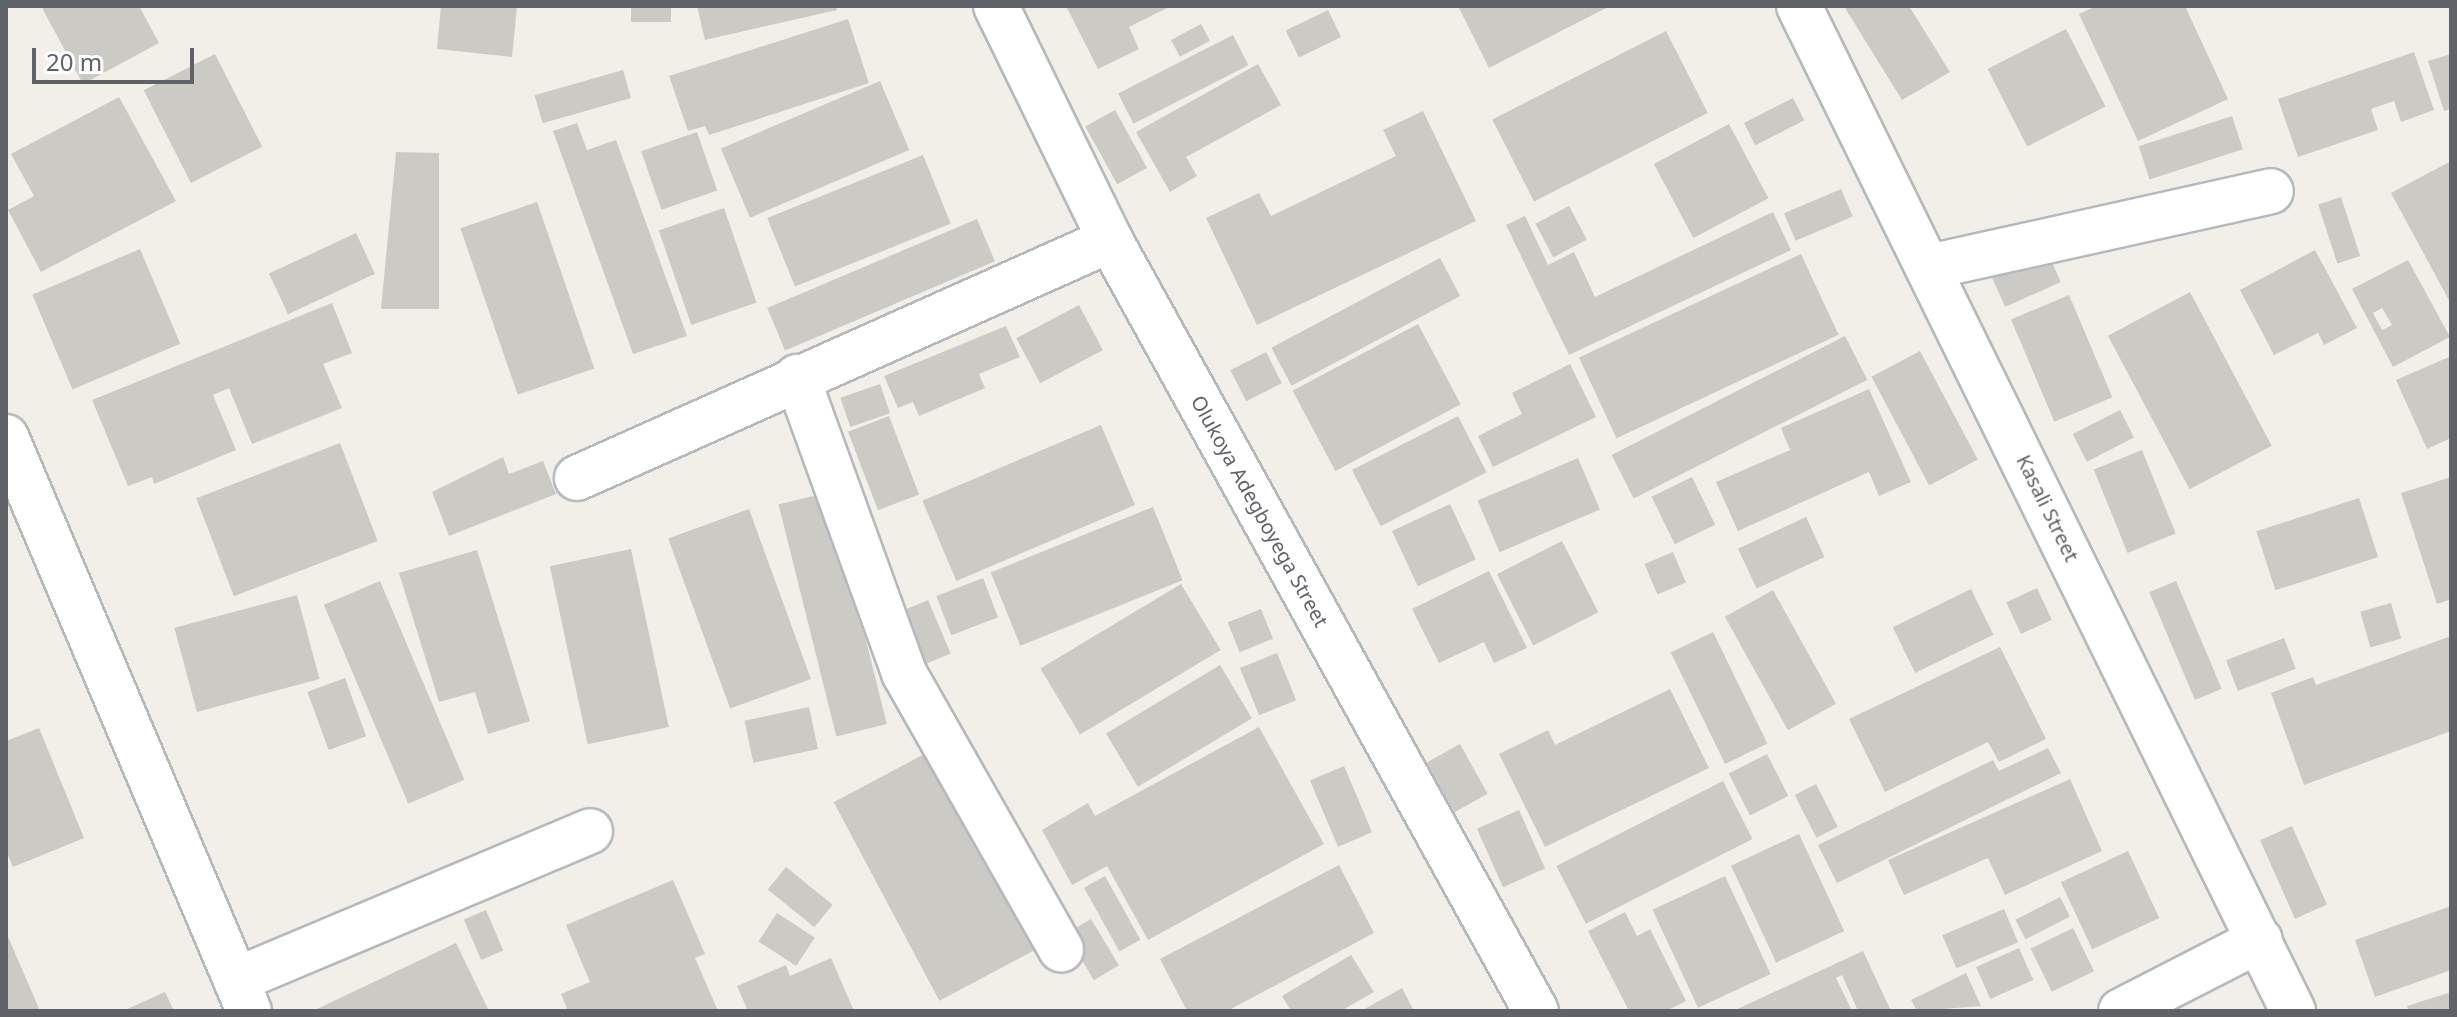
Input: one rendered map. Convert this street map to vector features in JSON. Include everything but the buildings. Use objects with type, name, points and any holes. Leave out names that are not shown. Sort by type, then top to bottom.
[{"type":"street","name":"Olukoya Adegboyega Street","points":[[996,6],[1110,240],[1536,1011]]},
{"type":"street","name":"Kasali Street","points":[[1799,6],[2293,1011]]},
{"type":"street","points":[[1929,267],[2271,191]]},
{"type":"street","points":[[577,478],[797,377],[1110,240]]},
{"type":"street","points":[[797,377],[904,673],[1061,949]]},
{"type":"street","points":[[6,437],[243,996],[590,831]]},
{"type":"street","points":[[2121,1011],[2260,940]]}]
